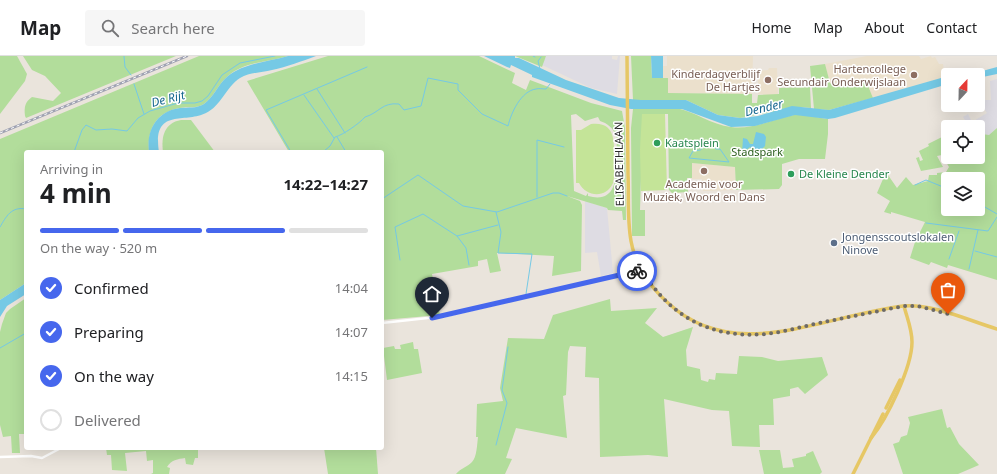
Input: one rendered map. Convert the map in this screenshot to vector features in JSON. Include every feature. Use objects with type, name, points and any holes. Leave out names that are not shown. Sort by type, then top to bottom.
[{"type":"main road","name":"ELISABETHLAAN","points":[[627,56],[630,231],[634,253],[642,270],[656,293],[672,307],[704,327],[732,334],[767,334],[904,306],[934,309],[997,329]]},
{"type":"main road","points":[[853,474],[895,387],[904,374],[911,355],[910,328],[904,306]]},
{"type":"street","points":[[384,323],[446,316],[642,270]]},
{"type":"street","points":[[0,456],[31,456],[42,458],[57,450]]},
{"type":"shaded area","points":[[546,56],[612,56],[612,59],[617,60],[618,56],[620,56],[617,94],[591,88],[542,65]]},
{"type":"shaded area","points":[[667,56],[753,56],[752,94],[668,93],[668,78],[663,78],[663,66],[667,66]]},
{"type":"shaded area","points":[[867,56],[919,56],[921,59],[931,56],[932,58],[935,57],[939,64],[943,64],[944,68],[941,68],[941,79],[873,98],[866,81],[839,87],[830,84],[825,64]]},
{"type":"shaded area","name":"Kinderdagverblijf De Hartjes","points":[[769,68],[777,68],[778,96],[758,94],[758,71],[768,70]]},
{"type":"shaded area","points":[[997,79],[997,128],[989,135],[985,134],[985,120],[975,120],[987,113],[985,110],[985,100],[991,100],[990,81]]},
{"type":"shaded area","points":[[968,114],[971,120],[965,120],[963,117]]},
{"type":"shaded area","points":[[691,163],[735,167],[736,190],[703,191],[702,179],[692,179]]},
{"type":"shaded area","points":[[585,201],[607,208],[613,273],[601,276],[597,252],[585,253]]},
{"type":"green space","points":[[0,56],[17,56],[27,74],[25,81],[0,114]]},
{"type":"green space","points":[[23,56],[176,56],[26,118],[25,107],[32,97],[53,101],[61,93],[45,76],[32,70]]},
{"type":"green space","points":[[199,56],[288,56],[256,63],[234,71],[221,83],[211,98],[204,104],[180,108],[165,113],[159,118],[152,129],[149,150],[24,150],[24,284],[0,300],[0,139]]},
{"type":"green space","points":[[328,56],[479,56],[515,73],[512,83],[526,90],[530,80],[591,103],[622,111],[625,128],[626,220],[623,220],[622,211],[608,210],[607,208],[567,196],[580,201],[582,205],[581,271],[552,276],[554,256],[497,253],[501,271],[490,273],[487,259],[478,261],[478,266],[432,274],[440,315],[384,320],[384,150],[288,150],[247,81]],"holes":[[[576,114],[585,121],[598,117],[600,121],[607,124],[615,132],[617,137],[616,172],[613,187],[605,196],[598,197],[588,196],[588,193],[586,196],[574,191],[571,115]]]},
{"type":"green space","points":[[515,56],[546,56],[542,67]]},
{"type":"green space","points":[[631,56],[651,56],[652,78],[668,78],[668,93],[752,94],[752,103],[757,103],[758,95],[779,94],[779,88],[810,87],[811,108],[800,107],[740,118],[718,115],[686,100],[633,100]]},
{"type":"green space","points":[[825,64],[830,83],[839,87],[866,81],[873,98],[829,110],[814,109],[810,66]]},
{"type":"green space","name":"Stadspark","points":[[675,108],[689,112],[717,124],[739,128],[755,126],[798,115],[828,119],[825,159],[799,159],[782,164],[782,185],[779,189],[736,190],[735,167],[692,163],[692,178],[687,178],[688,192],[672,193],[669,190],[668,114],[643,114],[640,210],[645,210],[645,236],[632,236],[631,128],[633,109]]},
{"type":"green space","points":[[642,114],[665,114],[667,190],[641,191],[640,149]]},
{"type":"green space","points":[[181,120],[191,120],[214,150],[163,150],[163,136],[167,127]]},
{"type":"green space","points":[[591,124],[606,126],[610,130],[614,141],[613,183],[606,192],[601,194],[586,191],[579,183],[576,183],[576,130],[581,130]]},
{"type":"green space","points":[[997,128],[997,280],[948,265],[947,268],[931,262],[929,265],[910,258],[915,242],[925,222],[891,212],[891,214],[884,212],[890,201],[877,193],[883,179],[888,175],[897,188],[906,177],[913,185],[928,181],[929,175],[937,175],[937,173],[941,173],[941,216],[985,216],[985,172],[946,172],[949,167],[947,164],[985,164],[985,134],[989,135]]},
{"type":"green space","points":[[941,138],[941,155],[937,156],[943,167],[921,171],[916,158],[919,157],[920,161],[923,160],[919,151],[929,146],[928,144]]},
{"type":"green space","points":[[24,299],[24,434],[19,434],[20,453],[12,453],[11,436],[3,437],[0,425],[0,332],[6,313]]},
{"type":"green space","points":[[610,299],[611,311],[657,308],[645,323],[663,337],[693,327],[686,350],[687,366],[700,369],[701,380],[708,382],[709,379],[715,380],[716,373],[737,374],[739,356],[762,357],[778,361],[822,357],[828,375],[805,394],[798,387],[790,389],[790,396],[773,399],[774,425],[759,425],[760,447],[732,446],[729,411],[712,410],[664,399],[668,457],[648,455],[600,457],[599,378],[585,377],[586,347],[570,346],[568,352],[566,395],[563,396],[567,438],[516,428],[506,458],[512,459],[505,474],[456,474],[472,462],[475,457],[478,437],[476,437],[477,404],[503,401],[500,388],[508,338],[544,339],[553,315]]},
{"type":"green space","points":[[413,342],[414,349],[418,349],[422,373],[387,380],[384,348],[394,346],[395,349],[401,349],[400,345]]},
{"type":"green space","points":[[942,409],[947,428],[950,427],[959,444],[979,465],[958,474],[903,474],[893,444],[899,442],[901,437],[907,435],[910,423],[908,417]]},
{"type":"green space","points":[[106,450],[198,450],[198,458],[195,458],[193,465],[186,464],[185,458],[177,459],[167,467],[170,468],[169,474],[151,474],[153,473],[153,460],[147,461],[146,451],[125,453],[127,471],[112,470],[111,455],[107,455]]},
{"type":"green space","points":[[324,450],[376,450],[378,474],[328,474]]},
{"type":"green space","points":[[759,450],[780,450],[783,468],[794,467],[792,459],[806,456],[806,454],[813,451],[822,472],[820,474],[764,474]]},
{"type":"water","points":[[288,56],[316,56],[294,64],[240,78],[231,86],[216,106],[206,113],[198,116],[172,120],[165,123],[160,128],[158,138],[159,150],[149,150],[149,136],[151,129],[159,117],[172,110],[201,106],[211,98],[221,83],[228,76],[241,68]]},
{"type":"water","points":[[484,56],[515,56],[515,58],[519,58],[566,80],[619,98],[641,100],[686,100],[718,115],[740,118],[758,116],[792,106],[829,110],[941,78],[941,86],[835,118],[828,119],[795,115],[755,126],[731,127],[682,109],[631,109],[610,105],[532,77],[532,75],[511,65],[510,68]]},
{"type":"water","points":[[651,56],[663,56],[663,78],[652,78]]},
{"type":"water","points":[[997,67],[997,74],[985,77],[985,70]]},
{"type":"water","points":[[756,132],[764,134],[766,137],[765,146],[753,157],[748,154],[751,148],[750,147],[742,153],[743,138],[747,139],[750,144],[753,144]]},
{"type":"water","points":[[24,284],[24,295],[7,306],[0,317],[0,300]]},
{"type":"waterway","points":[[124,56],[125,67],[131,75]]},
{"type":"waterway","name":"De Rijt","points":[[75,150],[82,130],[86,125],[96,130],[112,129],[127,131],[138,118],[150,111],[178,103],[195,103],[202,101],[208,96],[222,75],[240,63],[275,56]]},
{"type":"waterway","name":"De Rijt","points":[[540,69],[538,61],[541,57]]},
{"type":"waterway","points":[[290,150],[266,110],[367,67]]},
{"type":"waterway","points":[[325,150],[330,146],[335,137],[347,131],[365,117],[384,106],[399,104],[404,110],[421,106],[428,78],[458,84],[458,90],[482,114],[508,126],[514,109],[521,98],[531,91],[546,89],[550,84]]},
{"type":"waterway","points":[[134,84],[144,114]]},
{"type":"waterway","points":[[317,89],[345,133]]},
{"type":"waterway","points":[[304,95],[334,138]]},
{"type":"waterway","points":[[337,137],[345,150]]},
{"type":"waterway","points":[[537,197],[537,140],[564,147]]},
{"type":"waterway","points":[[707,144],[712,144],[716,149],[720,149],[729,162],[689,158],[693,151],[700,150],[707,144]]},
{"type":"waterway","points":[[384,198],[418,175],[463,206],[497,212],[553,193],[559,193],[567,196]]},
{"type":"waterway","points":[[915,185],[926,180],[941,186]]},
{"type":"waterway","points":[[985,207],[997,214]]},
{"type":"waterway","name":"De Rijt","points":[[0,227],[10,213],[16,209],[24,209]]},
{"type":"waterway","points":[[496,212],[501,232],[498,253],[532,254],[526,294]]},
{"type":"waterway","points":[[400,260],[395,227],[423,214],[457,236]]},
{"type":"waterway","points":[[926,223],[988,231],[997,217]]},
{"type":"waterway","points":[[469,265],[466,248],[457,236],[498,225]]},
{"type":"waterway","points":[[969,269],[978,230]]},
{"type":"waterway","points":[[949,259],[959,231]]},
{"type":"waterway","points":[[975,251],[997,257]]},
{"type":"waterway","points":[[0,348],[24,334]]},
{"type":"waterway","points":[[496,445],[507,403],[502,390],[508,347]]},
{"type":"railway","points":[[0,133],[187,56]]},
{"type":"way so far","points":[[637,271],[642,270],[656,293],[672,307],[691,320],[704,327],[732,334],[767,334],[904,306],[918,306],[934,309],[948,314]]},
{"type":"place","name":"Hartencollege Secundair Onderwijslaan","points":[[914,75]]},
{"type":"place","name":"Kinderdagverblijf De Hartjes","points":[[768,80]]},
{"type":"place","name":"Kaatsplein","points":[[657,143]]},
{"type":"place","name":"Academie voor Muziek, Woord en Dans","points":[[704,171]]},
{"type":"place","name":"De Kleine Dender","points":[[791,174]]},
{"type":"place","name":"Jongensscoutslokalen Ninove","points":[[834,243]]},
{"type":"route","points":[[432,318],[637,271]]},
{"type":"water label","name":"Dender","points":[[764,108]]}]
